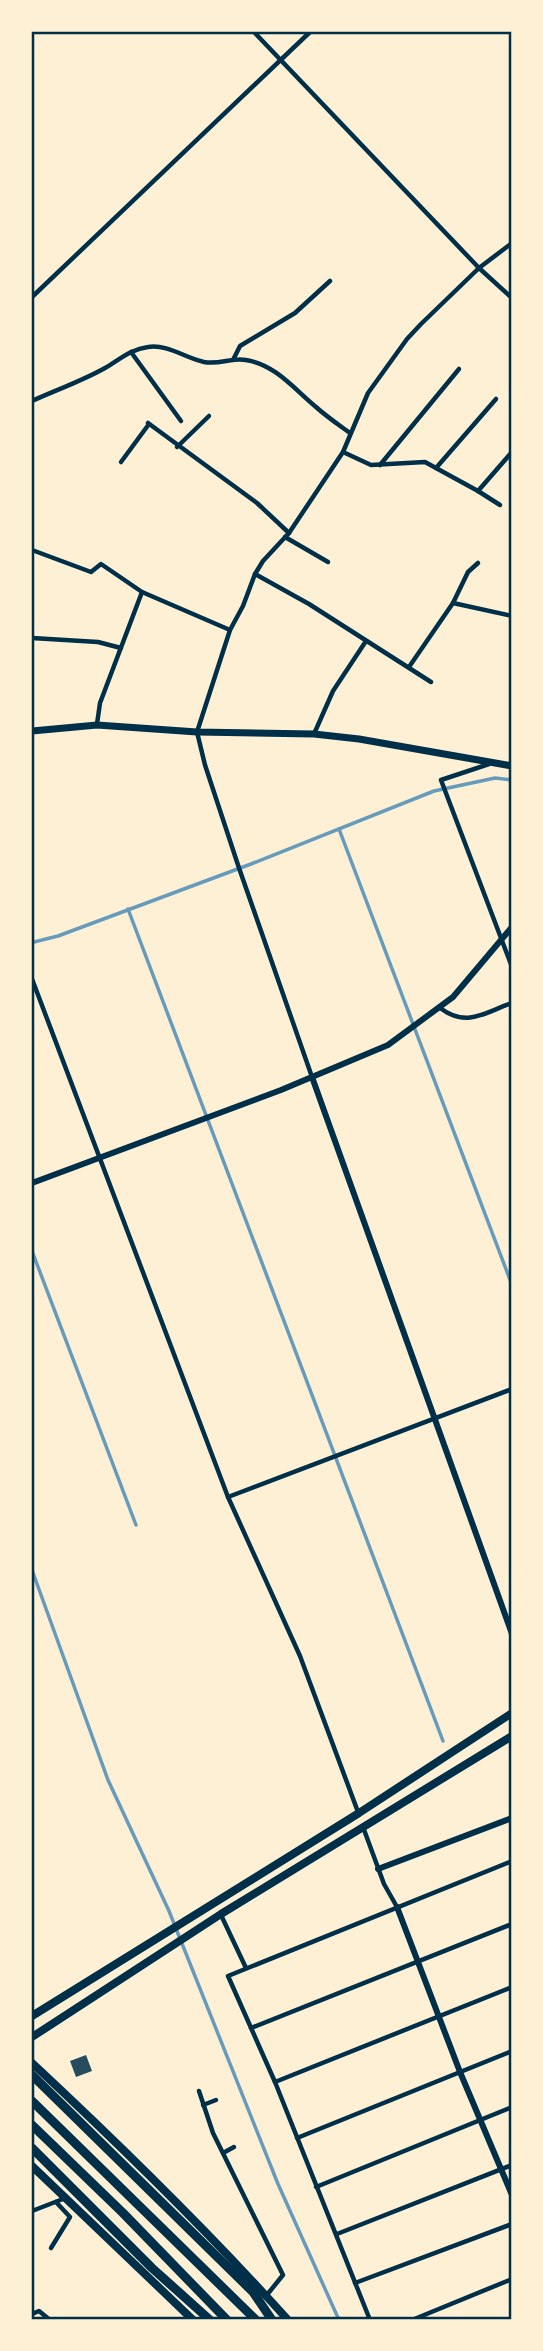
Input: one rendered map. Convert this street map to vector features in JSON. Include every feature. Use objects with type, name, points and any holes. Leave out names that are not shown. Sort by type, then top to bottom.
[{"type":"highway","points":[[32,2075],[253,2292],[272,2319]]},
{"type":"highway","points":[[32,2101],[256,2319]]},
{"type":"highway","points":[[32,2125],[227,2319]]},
{"type":"highway","points":[[32,2148],[152,2268],[210,2319]]},
{"type":"main road","points":[[32,732],[97,725],[197,732],[314,734],[359,739],[512,766]]},
{"type":"main road","points":[[32,2016],[359,1813],[512,1713]]},
{"type":"main road","points":[[32,2037],[221,1914],[512,1736]]},
{"type":"main road","points":[[32,2063],[133,2158],[220,2245],[288,2319]]},
{"type":"main road","points":[[32,2166],[59,2200],[193,2319]]},
{"type":"street","points":[[254,32],[479,268],[512,298]]},
{"type":"street","points":[[32,297],[310,32]]},
{"type":"street","points":[[512,243],[479,268],[407,339],[368,393],[343,452],[287,535],[255,574],[230,631],[197,732],[239,868],[512,1634]]},
{"type":"street","points":[[233,360],[240,346],[295,313],[330,281]]},
{"type":"street","points":[[32,401],[106,368],[131,352],[148,347],[163,348],[203,362],[220,364],[246,359],[268,368],[288,380],[316,407],[350,433]]},
{"type":"street","points":[[131,352],[181,421]]},
{"type":"street","points":[[380,465],[459,369]]},
{"type":"street","points":[[436,468],[496,399]]},
{"type":"street","points":[[177,447],[209,416]]},
{"type":"street","points":[[121,462],[148,424],[257,503],[287,535],[328,562]]},
{"type":"street","points":[[343,452],[371,465],[419,461],[500,505]]},
{"type":"street","points":[[478,491],[512,452]]},
{"type":"street","points":[[32,550],[91,572],[100,564],[142,592],[230,631]]},
{"type":"street","points":[[409,667],[453,603],[468,572],[478,564]]},
{"type":"street","points":[[255,574],[309,604],[431,682]]},
{"type":"street","points":[[97,725],[100,703],[142,592]]},
{"type":"street","points":[[453,603],[512,616]]},
{"type":"street","points":[[32,638],[98,642],[121,649]]},
{"type":"street","points":[[314,734],[333,691],[366,641]]},
{"type":"street","points":[[492,762],[479,769],[441,780],[512,967]]},
{"type":"street","points":[[32,1183],[374,1052],[418,1025],[453,997],[512,927]]},
{"type":"street","points":[[32,979],[228,1497],[300,1656],[359,1813]]},
{"type":"street","points":[[440,1008],[450,1016],[467,1020],[512,1003]]},
{"type":"street","points":[[228,1497],[512,1389]]},
{"type":"street","points":[[378,1870],[512,1818]]},
{"type":"street","points":[[362,1827],[378,1870],[397,1907],[416,1962],[512,2196]]},
{"type":"street","points":[[370,2319],[275,2082],[228,1976],[512,1861]]},
{"type":"street","points":[[221,1914],[246,1968]]},
{"type":"street","points":[[251,2028],[512,1924]]},
{"type":"street","points":[[275,2082],[512,1987]]},
{"type":"street","points":[[297,2138],[512,2051]]},
{"type":"street","points":[[199,2091],[213,2133],[283,2275],[266,2296]]},
{"type":"street","points":[[203,2105],[216,2100]]},
{"type":"street","points":[[316,2187],[512,2107]]},
{"type":"street","points":[[223,2153],[234,2147]]},
{"type":"street","points":[[336,2234],[512,2165]]},
{"type":"street","points":[[32,2211],[59,2200],[70,2217],[51,2248]]},
{"type":"street","points":[[355,2283],[512,2224]]},
{"type":"street","points":[[412,2319],[512,2279]]},
{"type":"street","points":[[32,2314],[39,2311],[50,2319]]},
{"type":"building","points":[[86,2055],[92,2071],[76,2077],[70,2061]]},
{"type":"waterway","points":[[32,940],[34,942],[58,936],[251,864],[434,791],[495,778],[512,780]]},
{"type":"waterway","points":[[339,829],[512,1285]]},
{"type":"waterway","points":[[128,909],[443,1741]]},
{"type":"waterway","points":[[32,1251],[136,1525]]},
{"type":"waterway","points":[[32,1570],[108,1780],[169,1911],[278,2184],[339,2320]]}]
